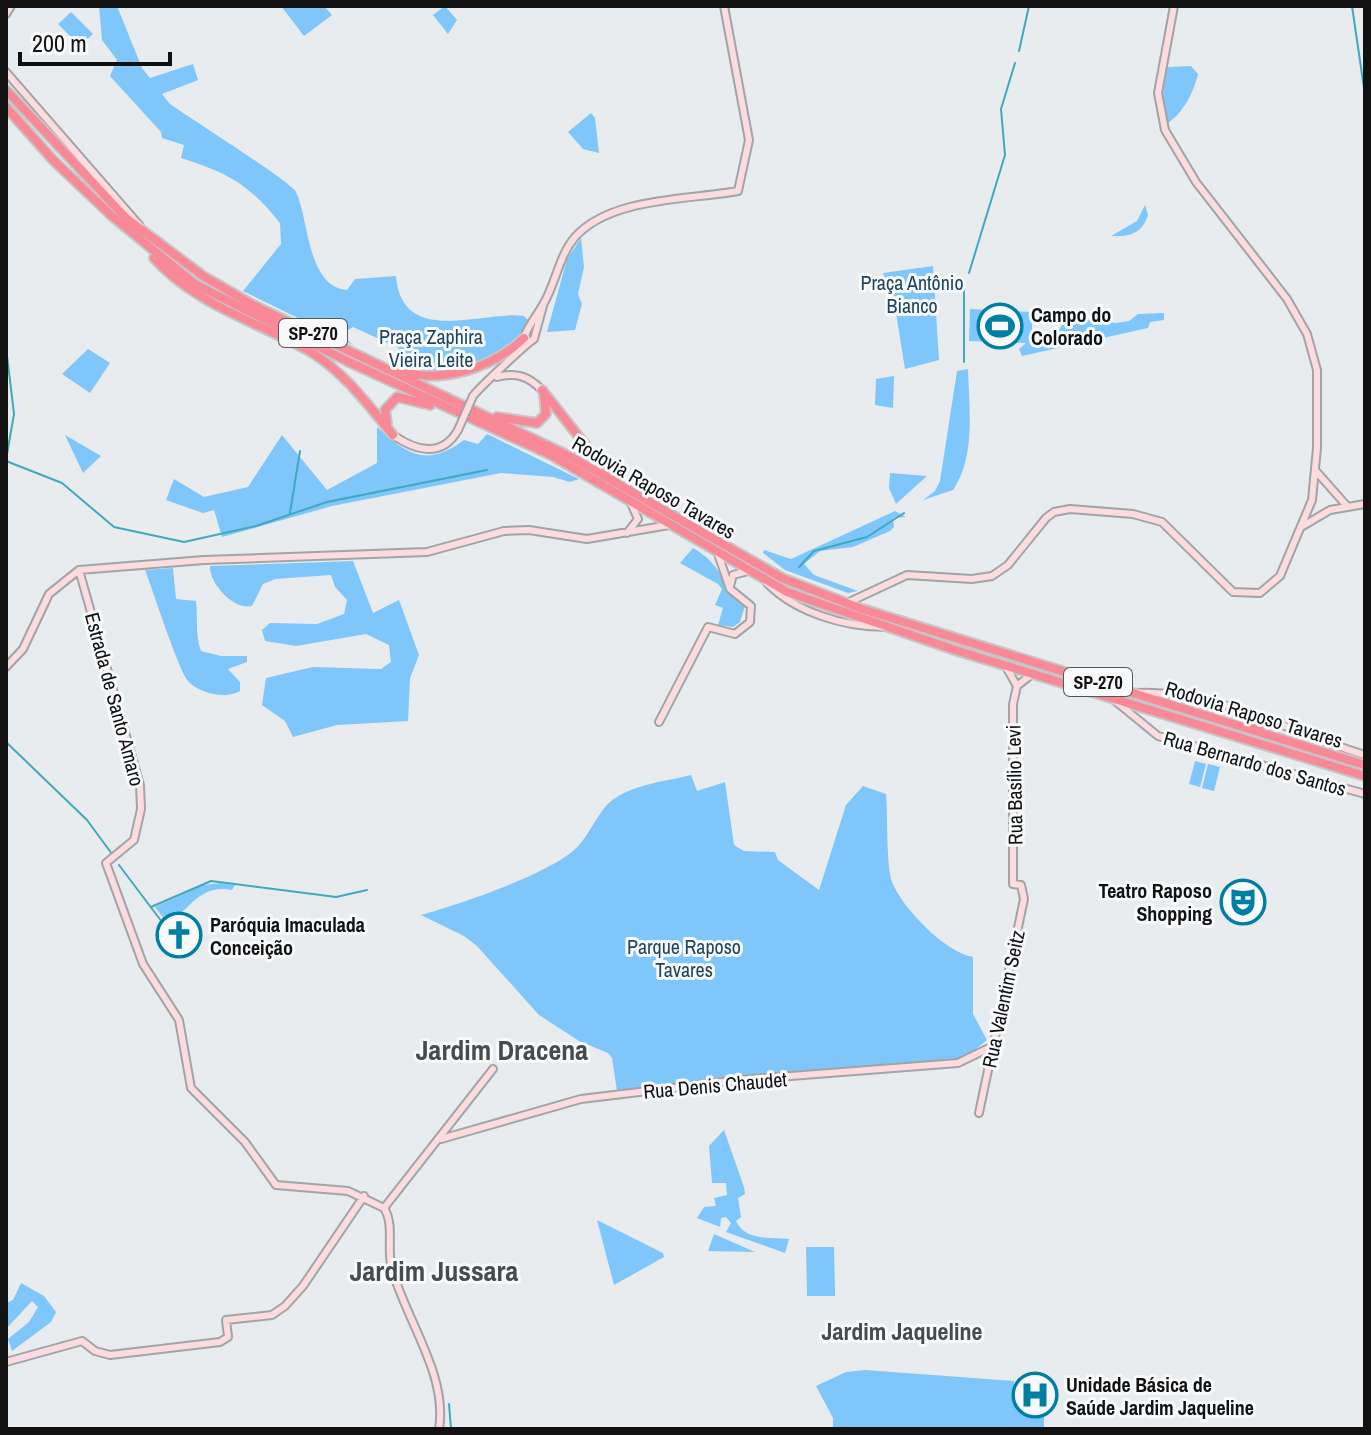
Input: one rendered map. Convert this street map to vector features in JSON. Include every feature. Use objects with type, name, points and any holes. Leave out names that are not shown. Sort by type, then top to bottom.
[{"type":"highway","name":"Rodovia Raposo Tavares","points":[[6,90],[149,238],[225,290],[626,487],[740,557],[862,609],[1365,765]]},
{"type":"highway","name":"Rodovia Raposo Tavares","points":[[8,110],[54,161],[138,239],[195,284],[347,361],[551,455],[764,580],[807,600],[886,627],[1365,776]]},
{"type":"highway","points":[[138,239],[177,280],[212,304],[310,352],[349,383],[393,435]]},
{"type":"highway","points":[[369,360],[423,377],[444,376],[499,358],[525,340]]},
{"type":"highway","points":[[310,352],[347,361]]},
{"type":"highway","points":[[484,415],[537,423],[547,408],[542,390]]},
{"type":"highway","points":[[542,390],[594,456],[626,487]]},
{"type":"highway","points":[[393,435],[385,410],[397,397],[452,411]]},
{"type":"highway","points":[[1226,723],[1259,727],[1280,723]]},
{"type":"street","points":[[6,14],[11,6]]},
{"type":"street","points":[[393,435],[413,447],[431,450],[452,440],[473,396],[510,363],[525,340],[568,248],[578,234],[603,217],[631,208],[738,191],[749,140],[724,6]]},
{"type":"street","points":[[846,603],[915,573],[972,579],[992,576],[1008,565],[1051,514],[1077,509],[1141,515],[1162,522],[1230,590],[1253,595],[1274,584],[1303,526],[1315,482],[1318,379],[1307,334],[1287,299],[1196,182],[1165,130],[1158,93],[1174,6]]},
{"type":"street","points":[[6,72],[149,238]]},
{"type":"street","points":[[490,379],[517,374],[534,381],[542,390]]},
{"type":"street","points":[[1315,470],[1346,505]]},
{"type":"street","points":[[1315,482],[1324,482]]},
{"type":"street","points":[[626,533],[638,519],[631,503]]},
{"type":"street","points":[[1303,526],[1324,513],[1346,505],[1365,504]]},
{"type":"street","points":[[6,667],[23,649],[49,594],[79,570],[204,560],[427,552],[515,529],[587,539],[669,525]]},
{"type":"street","points":[[659,722],[708,627],[735,634],[750,622],[751,606],[730,589],[718,554]]},
{"type":"street","name":"Estrada de Santo Amaro","points":[[79,570],[141,792],[134,840],[106,863],[143,964],[179,1020],[191,1088],[245,1142],[276,1185],[338,1189],[364,1196]]},
{"type":"street","points":[[730,589],[733,575],[748,571]]},
{"type":"street","points":[[862,609],[866,595]]},
{"type":"street","points":[[1005,665],[1017,686],[1033,673]]},
{"type":"street","name":"Rua Basílio Levi","points":[[1017,686],[1013,704],[1017,885]]},
{"type":"street","points":[[1132,693],[1159,690],[1280,723],[1365,755]]},
{"type":"street","name":"Rua Bernardo dos Santos","points":[[1111,697],[1158,736],[1365,794]]},
{"type":"street","name":"Rua Valentim Seitz","points":[[979,1113],[1024,899],[1017,885]]},
{"type":"street","name":"Rua Denis Chaudet","points":[[441,1139],[568,1101],[739,1080],[958,1063],[991,1047]]},
{"type":"street","points":[[384,1208],[493,1069]]},
{"type":"street","points":[[6,1362],[82,1341],[95,1351],[110,1355],[220,1342],[228,1337],[226,1320],[272,1315],[292,1300],[364,1196],[384,1208],[388,1218],[392,1269],[435,1380],[439,1429]]},
{"type":"green space","name":"Praça Zaphira Vieira Leite","points":[[99,6],[117,6],[142,68],[150,78],[193,64],[198,80],[162,94],[170,104],[296,192],[317,265],[334,286],[347,290],[355,279],[396,276],[402,298],[413,312],[428,319],[446,321],[524,316],[530,322],[519,338],[488,361],[469,367],[450,371],[410,368],[392,363],[399,348],[353,327],[341,334],[353,345],[243,291],[281,244],[280,223],[247,189],[212,169],[181,158],[184,145],[162,138],[161,132],[110,76],[117,60],[102,40]]},
{"type":"green space","points":[[281,6],[324,6],[332,15],[304,36]]},
{"type":"green space","points":[[445,6],[457,20],[448,34],[433,15]]},
{"type":"green space","points":[[71,12],[93,34],[80,46],[58,24]]},
{"type":"green space","points":[[1191,66],[1198,74],[1194,88],[1183,108],[1168,123],[1163,94],[1167,67]]},
{"type":"green space","points":[[591,113],[595,118],[599,153],[583,149],[568,132]]},
{"type":"green space","points":[[1145,205],[1148,215],[1138,230],[1129,235],[1111,236],[1137,221]]},
{"type":"green space","points":[[581,238],[584,267],[578,294],[582,304],[575,330],[547,332],[567,259]]},
{"type":"green space","name":"Praça Antônio Bianco","points":[[933,266],[939,360],[905,369],[896,313],[883,273]]},
{"type":"green space","points":[[970,309],[1032,312],[1032,340],[1045,332],[1059,330],[1066,317],[1116,323],[1129,321],[1138,314],[1164,313],[1164,320],[1150,322],[1148,328],[1022,356],[1019,349],[1026,343],[969,341]]},
{"type":"green space","points":[[88,349],[110,363],[90,393],[62,374]]},
{"type":"green space","points":[[968,369],[970,431],[960,477],[953,490],[923,500],[935,491],[940,481],[957,371]]},
{"type":"green space","name":"Praça Antônio Bianco","points":[[894,376],[893,408],[875,405],[876,379]]},
{"type":"green space","points":[[377,427],[409,451],[429,455],[464,440],[478,444],[487,434],[579,479],[570,482],[553,477],[501,473],[332,506],[222,537],[214,510],[203,513],[166,500],[174,479],[204,497],[248,487],[282,435],[327,490],[377,463]]},
{"type":"green space","points":[[65,435],[101,456],[83,473]]},
{"type":"green space","points":[[890,473],[927,476],[896,504],[889,488]]},
{"type":"green space","points":[[895,511],[906,517],[893,518],[894,527],[890,531],[853,547],[820,551],[804,564],[814,575],[858,591],[848,593],[785,570],[763,553],[764,550],[791,559]]},
{"type":"green space","points":[[693,548],[716,567],[745,606],[740,622],[733,627],[718,625],[723,608],[715,605],[722,589],[718,584],[680,563]]},
{"type":"green space","points":[[353,561],[373,613],[399,600],[419,655],[410,678],[408,721],[337,725],[293,737],[285,721],[262,705],[266,678],[313,667],[381,669],[391,662],[389,645],[366,634],[296,646],[265,641],[262,630],[270,623],[317,624],[344,614],[347,600],[335,587],[331,575],[275,579],[263,584],[252,606],[245,606],[224,594],[214,580],[210,566]]},
{"type":"green space","points":[[173,568],[176,599],[196,601],[201,651],[221,656],[247,656],[247,662],[228,669],[240,682],[240,691],[227,695],[205,692],[188,681],[184,674],[145,570]]},
{"type":"green space","points":[[1195,761],[1206,764],[1200,787],[1189,784]]},
{"type":"green space","points":[[1208,764],[1220,767],[1214,791],[1202,788]]},
{"type":"green space","name":"Parque Raposo Tavares","points":[[691,775],[697,791],[725,782],[734,845],[744,851],[775,852],[778,860],[819,890],[846,805],[863,786],[886,794],[892,882],[905,904],[926,928],[950,947],[973,957],[973,1014],[987,1040],[965,1058],[951,1061],[738,1077],[617,1091],[612,1058],[608,1053],[579,1041],[539,1015],[477,946],[464,936],[421,915],[478,897],[542,870],[573,851],[614,799],[646,785]]},
{"type":"green space","points":[[203,885],[235,885],[232,890],[221,889],[204,894],[168,924],[155,907]]},
{"type":"green space","points":[[724,1130],[745,1194],[738,1198],[741,1217],[736,1221],[752,1235],[789,1239],[785,1253],[726,1232],[731,1223],[726,1217],[721,1218],[720,1227],[697,1218],[704,1207],[716,1206],[714,1198],[727,1195],[726,1183],[712,1183],[709,1146]]},
{"type":"green space","points":[[597,1220],[663,1253],[664,1257],[614,1285]]},
{"type":"green space","points":[[714,1234],[755,1252],[708,1251]]},
{"type":"green space","points":[[806,1247],[834,1247],[835,1296],[807,1296]]},
{"type":"green space","points":[[21,1283],[44,1296],[56,1312],[51,1322],[12,1351],[8,1339],[29,1322],[38,1307],[32,1301],[6,1329],[6,1303],[13,1300]]},
{"type":"green space","points":[[865,1370],[1014,1381],[1016,1403],[1044,1402],[1044,1429],[833,1429],[833,1418],[816,1386],[846,1372]]},
{"type":"waterway","points":[[1019,51],[1029,6]]},
{"type":"waterway","points":[[1352,6],[1365,95]]},
{"type":"waterway","points":[[969,273],[1005,155],[1001,109],[1015,63]]},
{"type":"waterway","points":[[964,285],[964,362]]},
{"type":"waterway","points":[[6,347],[14,414],[6,460]]},
{"type":"waterway","points":[[290,513],[300,451]]},
{"type":"waterway","points":[[6,461],[62,483],[114,527],[184,542],[256,526],[327,502],[487,470]]},
{"type":"waterway","points":[[799,567],[814,551],[867,537],[904,513]]},
{"type":"waterway","points":[[6,742],[87,820],[112,854]]},
{"type":"waterway","points":[[119,865],[165,926]]},
{"type":"waterway","points":[[151,907],[211,881],[336,897],[367,890]]},
{"type":"waterway","points":[[449,1404],[451,1429]]},
{"type":"place","name":"Campo do Colorado","points":[[1000,326]]},
{"type":"place","name":"Teatro Raposo Shopping","points":[[1243,902]]},
{"type":"place","name":"Paróquia Imaculada Conceição","points":[[179,935]]},
{"type":"place","name":"Unidade Básica de Saúde Jardim Jaqueline","points":[[1035,1395]]},
{"type":"district","name":"Jardim Dracena","points":[[502,1050]]},
{"type":"district","name":"Jardim Jussara","points":[[434,1271]]},
{"type":"district","name":"Jardim Jaqueline","points":[[902,1331]]}]
